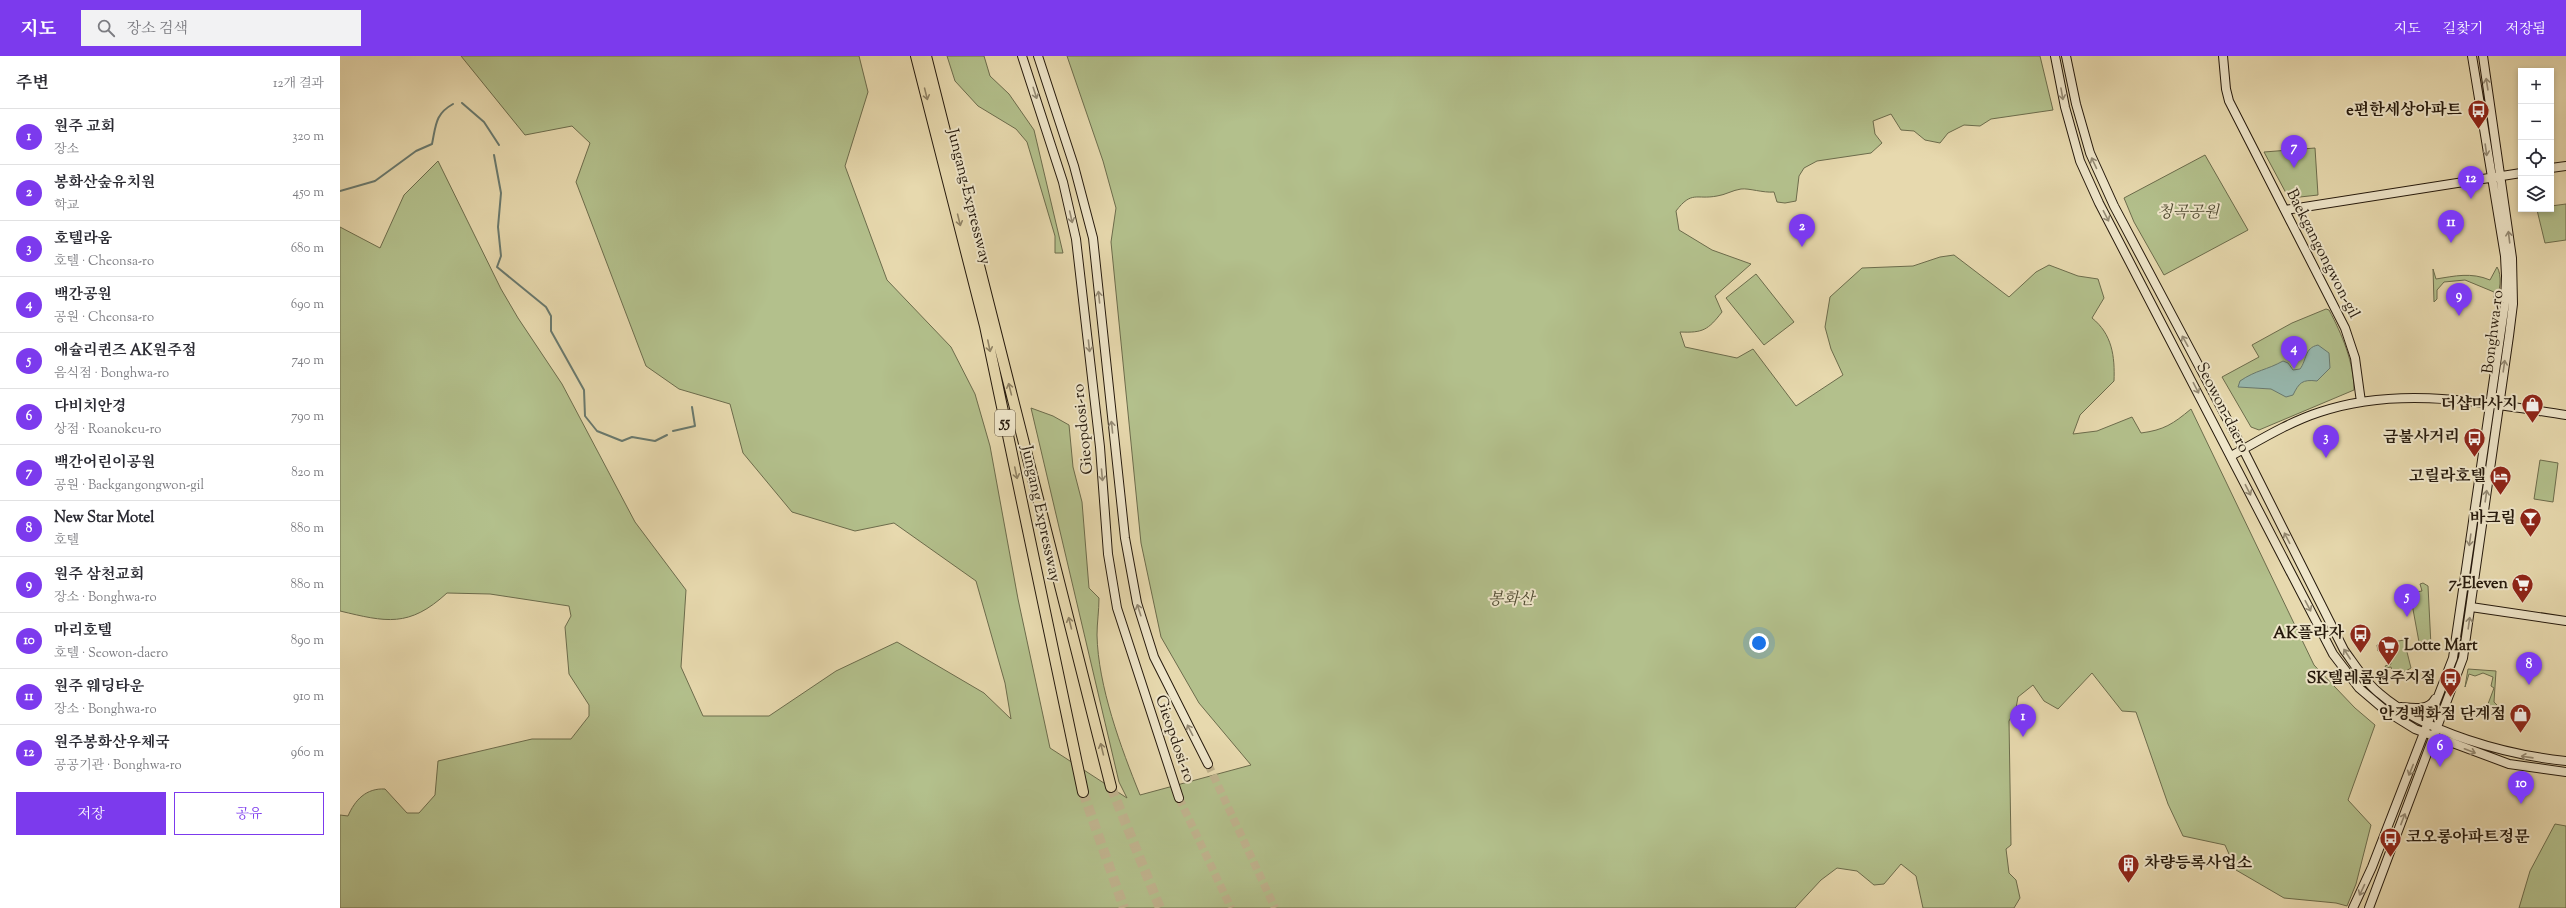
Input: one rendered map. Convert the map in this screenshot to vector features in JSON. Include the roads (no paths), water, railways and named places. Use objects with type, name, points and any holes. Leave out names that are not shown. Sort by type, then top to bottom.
[{"type":"highway","name":"Jungang Expressway","points":[[916,56],[984,326],[1083,792]]},
{"type":"highway","name":"Jungang Expressway","points":[[926,56],[1111,787]]},
{"type":"street","name":"Gieopdosi-ro","points":[[1022,56],[1063,182],[1076,239],[1098,425],[1108,554],[1117,608],[1179,798]]},
{"type":"street","name":"Gieopdosi-ro","points":[[1038,56],[1074,166],[1093,238],[1123,522],[1137,603],[1154,658],[1208,764]]},
{"type":"street","name":"Seowon-daero","points":[[2055,56],[2065,107],[2080,161],[2139,279],[2333,654],[2358,688],[2398,719],[2434,737]]},
{"type":"street","name":"Seowon-daero","points":[[2066,56],[2076,104],[2090,153],[2148,273],[2243,450],[2344,650],[2365,679],[2395,706],[2438,727]]},
{"type":"street","name":"Baekgangongwon-gil","points":[[2223,56],[2226,89],[2229,101],[2345,328],[2355,358],[2361,402]]},
{"type":"street","name":"Bonghwa-ro","points":[[2353,908],[2372,868],[2453,658],[2489,404],[2506,276],[2472,56]]},
{"type":"street","name":"Bonghwa-ro","points":[[2369,908],[2463,658],[2513,304],[2514,277],[2506,175],[2482,56]]},
{"type":"street","points":[[2554,168],[2566,166]]},
{"type":"street","points":[[2285,210],[2518,173]]},
{"type":"street","points":[[2139,279],[2148,273]]},
{"type":"street","points":[[2231,456],[2299,420],[2320,412],[2361,402],[2419,397],[2498,405],[2566,415]]},
{"type":"street","points":[[2471,608],[2566,621]]},
{"type":"street","points":[[2395,706],[2417,709],[2429,706],[2441,687]]},
{"type":"street","points":[[2438,727],[2503,752],[2566,761]]},
{"type":"street","points":[[2434,737],[2509,764],[2566,772]]},
{"type":"street","points":[[2372,868],[2384,871]]},
{"type":"water","points":[[2318,345],[2329,353],[2330,368],[2317,381],[2304,381],[2297,387],[2293,395],[2286,397],[2271,389],[2238,387],[2240,381],[2246,377],[2283,361],[2288,363],[2293,370],[2300,369],[2310,349]]},
{"type":"waterway","points":[[462,103],[484,122],[499,145]]},
{"type":"waterway","points":[[340,191],[375,181],[416,151],[432,144],[437,121],[443,112],[453,104]]},
{"type":"waterway","points":[[494,155],[501,193],[498,227],[501,256],[497,267],[546,307],[551,316],[551,331],[584,390],[585,416],[597,431],[622,441],[632,437],[655,441],[667,435]]},
{"type":"waterway","points":[[673,431],[695,426],[692,407]]},
{"type":"tunnel","points":[[1208,764],[1275,908]]},
{"type":"tunnel","points":[[1111,787],[1160,908]]},
{"type":"tunnel","points":[[1083,792],[1124,908]]},
{"type":"tunnel","points":[[1179,798],[1231,908]]},
{"type":"place","name":"e편한세상아파트","points":[[2478,130]]},
{"type":"place","name":"백간어린이공원","points":[[2294,168]]},
{"type":"place","name":"원주봉화산우체국","points":[[2471,199]]},
{"type":"place","name":"원주 웨딩타운","points":[[2451,243]]},
{"type":"place","name":"봉화산숲유치원","points":[[1802,247]]},
{"type":"place","name":"원주 삼천교회","points":[[2459,316]]},
{"type":"place","name":"백간공원","points":[[2294,369]]},
{"type":"place","name":"더샵마사지","points":[[2533,424]]},
{"type":"place","name":"호텔라움","points":[[2326,458]]},
{"type":"place","name":"금불사거리","points":[[2475,458]]},
{"type":"place","name":"고릴라호텔","points":[[2501,496]]},
{"type":"place","name":"바크림","points":[[2531,538]]},
{"type":"place","name":"7-Eleven","points":[[2523,604]]},
{"type":"place","name":"애슐리퀸즈 AK원주점","points":[[2407,617]]},
{"type":"place","name":"AK플라자","points":[[2360,654]]},
{"type":"place","name":"Lotte Mart","points":[[2388,666]]},
{"type":"place","name":"New Star Motel","points":[[2529,685]]},
{"type":"place","name":"SK텔레콤원주지점","points":[[2451,698]]},
{"type":"place","name":"안경백화점 단계점","points":[[2521,734]]},
{"type":"place","name":"원주 교회","points":[[2023,737]]},
{"type":"place","name":"다비치안경","points":[[2440,767]]},
{"type":"place","name":"마리호텔","points":[[2521,804]]},
{"type":"place","name":"코오롱아파트정문","points":[[2391,858]]},
{"type":"place","name":"차량등록사업소","points":[[2128,884]]},
{"type":"park label","name":"청곡공원","points":[[2188,213]]},
{"type":"park label","name":"봉화산","points":[[1511,600]]}]
